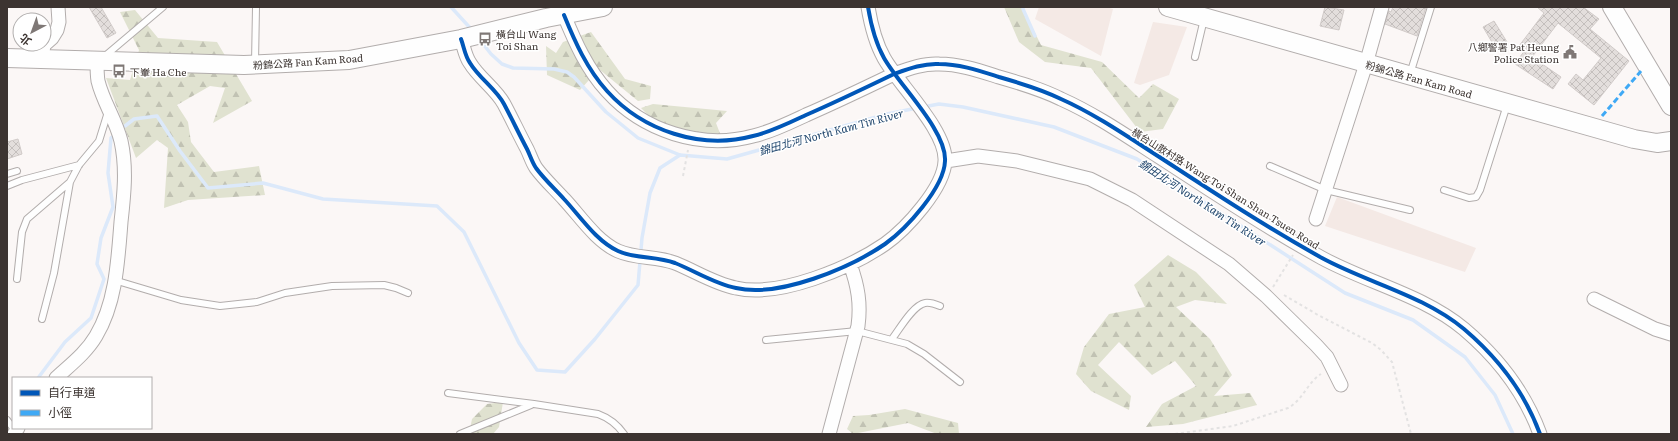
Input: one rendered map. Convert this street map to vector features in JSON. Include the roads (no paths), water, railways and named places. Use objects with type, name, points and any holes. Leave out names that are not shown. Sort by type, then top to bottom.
[{"type":"main road","name":"粉錦公路 Fan Kam Road","points":[[7,58],[254,65],[349,60],[461,39],[545,12],[564,15],[603,7]]},
{"type":"main road","name":"粉錦公路 Fan Kam Road","points":[[1168,7],[1634,139],[1657,143],[1671,141]]},
{"type":"main road","points":[[1612,7],[1670,103]]},
{"type":"street","points":[[42,58],[44,45],[52,38],[57,30],[59,22],[58,7]]},
{"type":"street","points":[[461,39],[470,64],[503,102],[535,167],[600,238],[617,251],[634,256],[657,259],[676,264],[721,284],[750,291],[774,290],[828,273],[850,264],[893,239],[915,217],[928,200],[940,179],[946,161],[940,140],[929,121],[894,74],[878,48],[871,28],[868,7]]},
{"type":"street","points":[[1316,219],[1366,64],[1382,7]]},
{"type":"street","name":"橫台山散村路 Wang Toi Shan Shan Tsuen Road","points":[[564,15],[583,58],[607,91],[625,107],[652,124],[690,139],[733,141],[754,136],[789,123],[894,74],[907,69],[930,64],[972,69],[1040,89],[1078,107],[1272,229],[1324,258],[1443,313],[1489,351],[1506,371],[1528,406],[1540,434]]},
{"type":"street","points":[[57,377],[95,338],[108,308],[114,280],[125,180],[121,140],[108,110],[98,80],[99,60]]},
{"type":"street","points":[[946,161],[978,156],[1017,161],[1090,179],[1132,200],[1229,264],[1266,296],[1316,345],[1332,367],[1341,385]]},
{"type":"street","points":[[829,434],[857,331],[860,311],[856,279],[850,264]]},
{"type":"street","points":[[1594,299],[1655,329],[1671,334]]},
{"type":"lane","points":[[99,60],[163,7]]},
{"type":"lane","points":[[254,65],[256,7]]},
{"type":"lane","points":[[1410,76],[1431,7]]},
{"type":"lane","points":[[1195,57],[1204,17]]},
{"type":"lane","points":[[1444,190],[1469,198],[1476,197],[1480,190],[1508,104]]},
{"type":"lane","points":[[42,319],[54,273],[70,182],[79,166],[99,141],[108,110]]},
{"type":"lane","points":[[7,186],[22,180],[79,166]]},
{"type":"lane","points":[[1270,166],[1326,190],[1410,210]]},
{"type":"lane","points":[[7,174],[17,171]]},
{"type":"lane","points":[[17,280],[22,232],[27,219],[70,182]]},
{"type":"lane","points":[[114,280],[181,300],[220,306],[257,302],[285,293],[332,286],[384,285],[408,293]]},
{"type":"lane","points":[[892,339],[914,310],[920,305],[926,303],[940,306]]},
{"type":"lane","points":[[766,340],[857,331],[907,344],[924,354],[960,382]]},
{"type":"lane","points":[[448,393],[534,404],[606,417],[617,425],[624,434]]},
{"type":"lane","points":[[460,434],[472,432],[527,405],[534,404]]},
{"type":"waterway","points":[[451,7],[472,30]]},
{"type":"waterway","points":[[1023,7],[1035,36]]},
{"type":"waterway","name":"錦田北河 North Kam Tin River","points":[[480,40],[491,54],[502,64],[513,68],[554,69],[567,72],[574,77],[606,112],[638,138],[680,155],[727,159],[887,114],[917,108]]},
{"type":"waterway","name":"錦田北河 North Kam Tin River","points":[[923,107],[939,104],[963,107],[1054,127],[1137,159],[1345,293],[1413,320],[1465,357],[1495,395],[1513,434]]},
{"type":"waterway","points":[[125,126],[134,119],[157,116],[180,151],[208,188],[263,183],[323,199],[437,206],[464,232],[519,343],[537,370],[565,372],[595,339],[638,285],[642,238],[650,193],[660,168],[680,155]]},
{"type":"waterway","points":[[39,377],[65,342],[91,318],[104,279],[97,264],[101,238],[113,207],[108,173],[111,138],[115,135]]},
{"type":"place","name":"橫台山 Wang Toi Shan","points":[[485,39]]},
{"type":"place","name":"八鄉警署 Pat Heung Police Station","points":[[1570,52]]},
{"type":"place","name":"下輋 Ha Che","points":[[119,71]]}]
